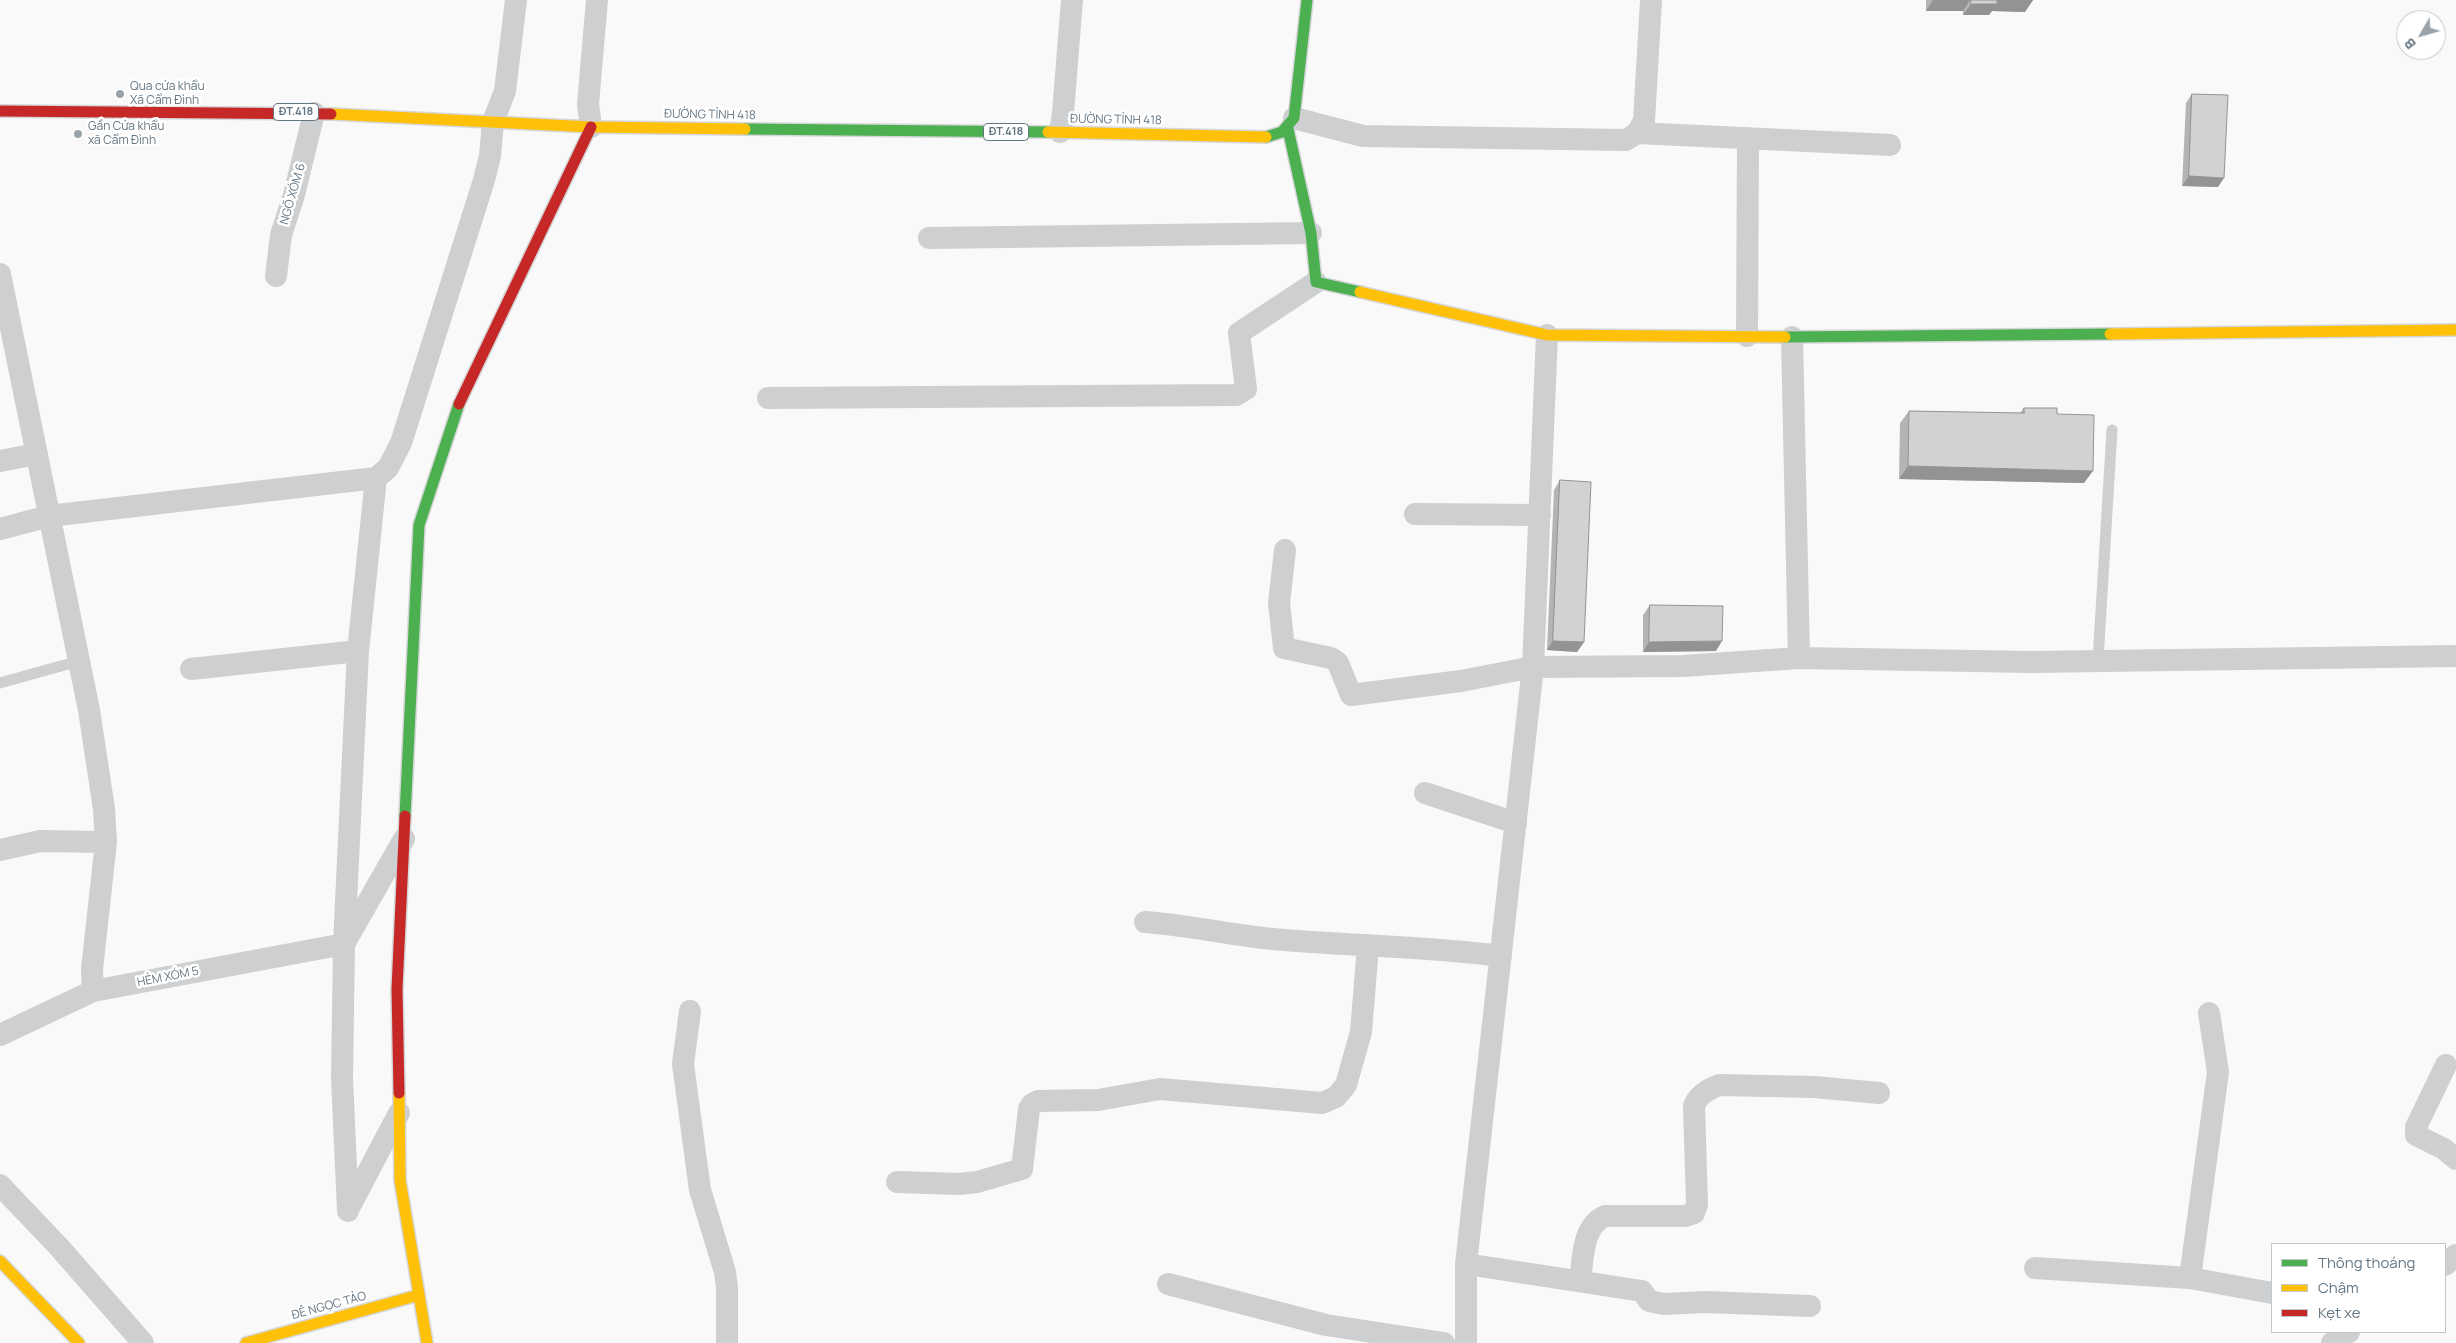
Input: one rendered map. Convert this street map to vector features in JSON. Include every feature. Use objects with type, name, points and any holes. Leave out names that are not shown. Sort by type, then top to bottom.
[{"type":"main road","points":[[1307,0],[1291,124],[1311,233],[1316,282],[1547,335],[1792,336],[2456,330]]},
{"type":"main road","name":"ĐƯỜNG TỈNH 418","points":[[0,111],[314,112],[591,127],[1060,132],[1264,137],[1278,135],[1291,124]]},
{"type":"main road","points":[[427,1343],[400,1180],[397,989],[420,525],[455,413],[591,127]]},
{"type":"main road","points":[[0,1261],[79,1343]]},
{"type":"main road","name":"ĐÊ NGỌC TẢO","points":[[246,1343],[419,1295]]},
{"type":"street","points":[[0,530],[49,516],[376,478],[388,468],[401,443],[484,180],[490,156],[493,122],[505,91],[516,0]]},
{"type":"street","points":[[591,127],[588,104],[597,0]]},
{"type":"street","points":[[1060,132],[1064,113],[1072,0]]},
{"type":"street","points":[[1291,124],[1363,136],[1626,140],[1637,133],[1644,121],[1651,0]]},
{"type":"street","name":"NGÕ XÓM 6","points":[[276,276],[281,235],[294,195],[314,112]]},
{"type":"street","points":[[1637,133],[1890,145]]},
{"type":"street","points":[[1747,336],[1748,138]]},
{"type":"street","points":[[929,238],[1311,233]]},
{"type":"street","points":[[0,274],[4,319],[37,454],[79,661],[104,809],[106,842],[92,970],[93,991]]},
{"type":"street","points":[[768,398],[1236,395],[1246,389],[1239,333],[1316,282]]},
{"type":"street","points":[[1466,1343],[1466,1264],[1533,667],[1547,335]]},
{"type":"street","points":[[1792,336],[1798,658]]},
{"type":"street","points":[[0,461],[37,454]]},
{"type":"street","points":[[376,478],[358,651],[344,944],[342,1079],[348,1211],[399,1113]]},
{"type":"street","points":[[1415,514],[1540,515]]},
{"type":"street","points":[[1285,550],[1279,614],[1284,648],[1331,658],[1338,662],[1351,694],[1461,681],[1533,667],[1683,666],[1798,658],[1914,661],[2456,656]]},
{"type":"street","points":[[191,669],[358,651]]},
{"type":"street","points":[[1425,793],[1516,823]]},
{"type":"street","points":[[344,944],[405,838]]},
{"type":"street","points":[[0,850],[40,841],[106,842]]},
{"type":"street","points":[[1144,922],[1173,924],[1237,936],[1368,946],[1453,950],[1501,956]]},
{"type":"street","name":"HẺM XÓM 5","points":[[0,1035],[93,991],[344,944]]},
{"type":"street","points":[[897,1182],[959,1184],[1022,1169],[1029,1109],[1032,1104],[1038,1101],[1098,1100],[1160,1089],[1322,1102],[1336,1098],[1346,1084],[1361,1032],[1368,946]]},
{"type":"street","points":[[690,1011],[683,1064],[700,1190],[725,1272],[727,1287],[727,1343]]},
{"type":"street","points":[[2190,1278],[2218,1072],[2209,1013]]},
{"type":"street","points":[[2446,1065],[2416,1127],[2416,1135],[2444,1149],[2456,1159]]},
{"type":"street","points":[[1580,1281],[1589,1230],[1595,1220],[1605,1216],[1685,1216],[1694,1213],[1697,1204],[1694,1106],[1701,1095],[1712,1087],[1719,1085],[1814,1087],[1879,1093]]},
{"type":"street","points":[[0,1185],[59,1247],[143,1343]]},
{"type":"street","points":[[2446,1264],[2456,1255]]},
{"type":"street","points":[[1466,1264],[1642,1291],[1650,1301],[1664,1304],[1706,1302],[1810,1306]]},
{"type":"street","points":[[2035,1268],[2190,1278],[2271,1294]]},
{"type":"street","points":[[1168,1284],[1326,1325],[1444,1343]]},
{"type":"lane","points":[[2098,660],[2112,430]]},
{"type":"lane","points":[[0,683],[79,661]]},
{"type":"building","points":[[1971,0],[1997,0],[1997,4],[1971,4]]},
{"type":"building","points":[[2192,94],[2228,95],[2224,178],[2189,176]]},
{"type":"building","points":[[2024,408],[2057,408],[2057,414],[2094,415],[2093,471],[1908,466],[1909,411],[2024,413]]},
{"type":"building","points":[[1560,480],[1591,482],[1584,642],[1553,641]]},
{"type":"building","points":[[1650,605],[1723,606],[1722,641],[1649,642]]},
{"type":"traffic: fast","points":[[1266,137],[1282,132],[1294,118],[1307,0]]},
{"type":"traffic: fast","points":[[745,129],[1048,132]]},
{"type":"traffic: fast","points":[[1288,129],[1311,233],[1316,282],[1360,292]]},
{"type":"traffic: fast","points":[[1785,337],[2110,334]]},
{"type":"traffic: fast","points":[[405,816],[419,525],[459,404]]},
{"type":"traffic: slow","points":[[331,114],[591,127],[745,129]]},
{"type":"traffic: slow","points":[[1048,132],[1266,137]]},
{"type":"traffic: slow","points":[[1360,292],[1547,335],[1785,337]]},
{"type":"traffic: slow","points":[[2110,334],[2456,330]]},
{"type":"traffic: slow","points":[[399,1093],[400,1180],[427,1343]]},
{"type":"traffic: slow","points":[[0,1261],[79,1343]]},
{"type":"traffic: slow","points":[[246,1343],[419,1295]]},
{"type":"traffic: jam","points":[[0,111],[331,114]]},
{"type":"traffic: jam","points":[[459,404],[591,127]]},
{"type":"traffic: jam","points":[[399,1093],[397,989],[405,816]]},
{"type":"place","name":"Qua cửa khẩu Xã Cẩm Đình","points":[[120,94]]},
{"type":"place","name":"Gần Cửa khẩu xã Cẩm Đình","points":[[78,134]]}]
